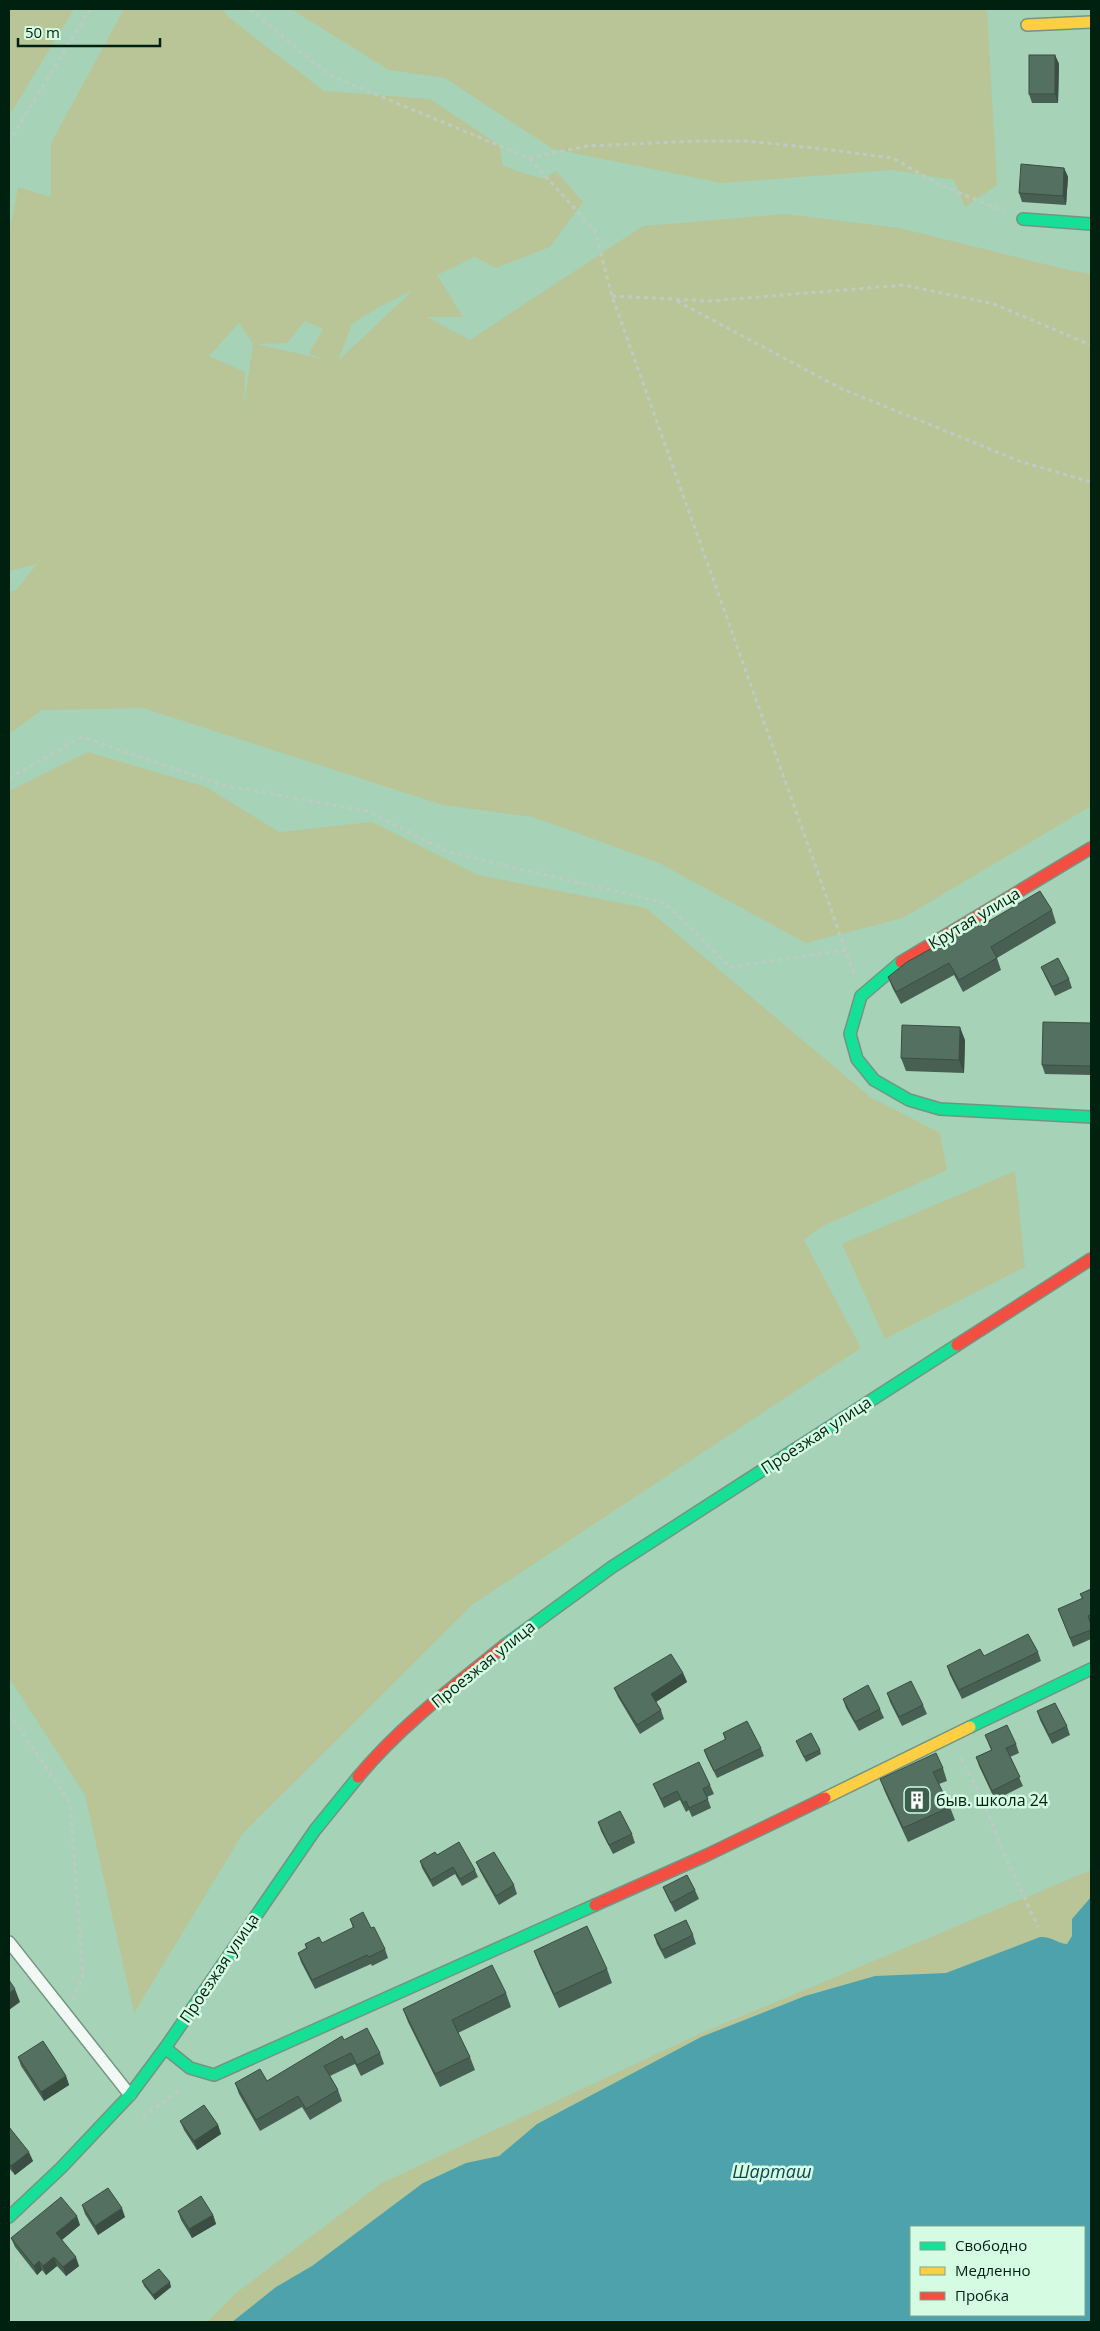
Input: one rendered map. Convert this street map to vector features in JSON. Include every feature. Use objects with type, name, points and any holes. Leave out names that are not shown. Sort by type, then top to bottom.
[{"type":"street","points":[[1027,25],[1091,22]]},
{"type":"street","points":[[1023,219],[1091,224]]},
{"type":"street","name":"Крутая улица","points":[[861,996],[902,961],[1091,848]]},
{"type":"street","points":[[861,996],[850,1034],[857,1059],[874,1080],[909,1100],[940,1109],[1091,1117]]},
{"type":"street","name":"Проезжая улица","points":[[9,2217],[60,2168],[130,2095],[165,2048],[314,1830],[374,1758],[440,1697],[525,1629],[612,1567],[1091,1259]]},
{"type":"street","points":[[165,2048],[190,2068],[214,2075],[706,1855],[1091,1669]]},
{"type":"lane","points":[[9,1942],[130,2095]]},
{"type":"path","points":[[9,142],[90,9]]},
{"type":"path","points":[[250,9],[329,75],[529,158],[595,231],[612,296],[861,996]]},
{"type":"path","points":[[529,158],[587,146],[698,140],[747,141],[823,149],[893,158],[938,184],[1023,219]]},
{"type":"path","points":[[612,296],[710,301],[904,285],[994,304],[1091,345]]},
{"type":"path","points":[[674,299],[842,389],[1022,462],[1091,482]]},
{"type":"path","points":[[9,778],[82,737],[222,785],[367,810],[448,852],[665,903],[730,967],[846,950]]},
{"type":"path","points":[[9,1713],[70,1803],[83,1976],[67,2014]]},
{"type":"path","points":[[950,1738],[983,1800],[1002,1849],[1038,1927]]},
{"type":"path","points":[[9,2252],[26,2270]]},
{"type":"green space","points":[[9,9],[74,9],[9,116]]},
{"type":"green space","points":[[124,9],[223,9],[227,16],[324,91],[430,99],[499,145],[503,166],[543,179],[556,171],[583,202],[550,247],[496,268],[475,257],[437,275],[463,317],[427,317],[470,340],[643,226],[785,214],[899,228],[1091,274],[1091,806],[903,918],[806,943],[659,863],[533,817],[443,805],[143,708],[42,710],[9,734],[9,592],[16,590],[37,564],[9,571],[9,234],[18,187],[51,197],[51,143]],"holes":[[[411,292],[338,361],[352,324],[379,307]],[[305,321],[323,329],[309,354],[327,360],[256,344],[287,343]],[[239,323],[253,344],[244,406],[245,372],[209,356]]]},
{"type":"green space","points":[[291,9],[987,9],[997,185],[965,207],[954,180],[892,170],[722,183],[553,149],[445,78],[389,70]]},
{"type":"green space","points":[[88,752],[206,787],[279,832],[372,822],[478,875],[646,908],[870,1097],[940,1133],[947,1170],[821,1227],[804,1240],[861,1348],[473,1604],[243,1833],[134,2013],[85,1795],[9,1678],[9,791]]},
{"type":"green space","points":[[1015,1171],[1025,1267],[885,1339],[842,1244]]},
{"type":"green space","points":[[1091,1870],[1091,1897],[1072,1919],[1072,1936],[1067,1944],[1040,1937],[946,1973],[875,1976],[805,1996],[701,2037],[537,2124],[499,2156],[466,2163],[423,2183],[312,2266],[276,2287],[232,2322],[207,2322],[236,2293],[382,2183],[699,2034]]},
{"type":"water","name":"Шарташ","points":[[1091,1897],[1091,2322],[232,2322],[276,2287],[312,2266],[423,2183],[466,2163],[499,2156],[537,2124],[701,2037],[805,1996],[875,1976],[946,1973],[1040,1937],[1067,1944],[1072,1936],[1072,1919]]},
{"type":"building","points":[[1029,55],[1055,55],[1055,94],[1029,94]]},
{"type":"building","points":[[1021,164],[1064,168],[1063,196],[1019,193]]},
{"type":"building","points":[[1040,891],[1052,910],[991,947],[997,958],[959,980],[949,963],[896,992],[888,977],[907,962],[977,923],[979,927]]},
{"type":"building","points":[[1058,958],[1069,979],[1052,987],[1041,967]]},
{"type":"building","points":[[1043,1022],[1091,1023],[1091,1066],[1042,1065]]},
{"type":"building","points":[[902,1025],[960,1027],[959,1060],[901,1058]]},
{"type":"building","points":[[1091,1589],[1091,1614],[1088,1616],[1091,1630],[1070,1638],[1058,1609],[1083,1598],[1080,1594]]},
{"type":"building","points":[[1028,1634],[1038,1652],[959,1690],[947,1666],[980,1649],[984,1656]]},
{"type":"building","points":[[671,1654],[683,1673],[651,1694],[661,1710],[637,1725],[614,1688]]},
{"type":"building","points":[[911,1681],[923,1705],[899,1717],[887,1693]]},
{"type":"building","points":[[868,1685],[880,1709],[855,1722],[843,1699]]},
{"type":"building","points":[[1055,1703],[1067,1726],[1049,1735],[1037,1711]]},
{"type":"building","points":[[747,1721],[761,1748],[714,1771],[704,1750],[726,1739],[723,1733]]},
{"type":"building","points":[[1007,1725],[1016,1744],[1006,1748],[1020,1777],[992,1791],[976,1757],[992,1750],[985,1735]]},
{"type":"building","points":[[811,1733],[820,1750],[804,1757],[796,1741]]},
{"type":"building","name":"быв. школа 24","points":[[936,1753],[943,1768],[933,1772],[950,1807],[903,1828],[880,1779]]},
{"type":"building","points":[[699,1762],[710,1785],[703,1789],[708,1799],[689,1808],[686,1801],[683,1803],[677,1791],[661,1799],[653,1784]]},
{"type":"building","points":[[620,1811],[632,1834],[609,1845],[598,1822]]},
{"type":"building","points":[[459,1842],[475,1870],[460,1879],[453,1867],[431,1880],[420,1861],[435,1852],[437,1855]]},
{"type":"building","points":[[494,1852],[514,1885],[496,1896],[476,1862]]},
{"type":"building","points":[[687,1875],[695,1890],[671,1903],[663,1887]]},
{"type":"building","points":[[363,1912],[371,1928],[374,1927],[385,1949],[369,1957],[367,1955],[312,1980],[298,1953],[307,1948],[305,1944],[319,1937],[322,1943],[354,1927],[350,1919]]},
{"type":"building","points":[[686,1920],[693,1935],[662,1950],[654,1935]]},
{"type":"building","points":[[587,1926],[607,1969],[554,1994],[534,1951]]},
{"type":"building","points":[[492,1965],[506,1993],[452,2020],[470,2057],[435,2074],[403,2009]]},
{"type":"building","points":[[9,1980],[15,1989],[9,1993]]},
{"type":"building","points":[[367,2028],[380,2053],[357,2065],[351,2053],[324,2066],[338,2090],[306,2109],[298,2096],[256,2120],[235,2083],[260,2069],[267,2081],[342,2036],[344,2040]]},
{"type":"building","points":[[43,2041],[66,2076],[41,2092],[18,2057]]},
{"type":"building","points":[[204,2105],[218,2125],[194,2141],[180,2121]]},
{"type":"building","points":[[9,2127],[29,2152],[11,2166],[9,2163]]},
{"type":"building","points":[[108,2188],[122,2208],[95,2226],[82,2205]]},
{"type":"building","points":[[201,2196],[213,2215],[189,2229],[178,2211]]},
{"type":"building","points":[[61,2197],[77,2216],[56,2233],[76,2257],[63,2267],[54,2257],[43,2266],[39,2261],[34,2266],[11,2238]]},
{"type":"building","points":[[159,2269],[170,2282],[153,2295],[142,2281]]},
{"type":"traffic: fast","points":[[1023,219],[1091,224]]},
{"type":"traffic: fast","points":[[901,962],[861,996],[850,1034],[857,1059],[874,1080],[909,1100],[940,1109],[1091,1117]]},
{"type":"traffic: fast","points":[[505,1645],[612,1567],[957,1345]]},
{"type":"traffic: fast","points":[[970,1727],[1091,1669]]},
{"type":"traffic: fast","points":[[9,2217],[61,2168],[130,2095],[165,2048],[315,1830],[358,1777]]},
{"type":"traffic: fast","points":[[165,2048],[190,2068],[214,2075],[595,1905]]},
{"type":"traffic: slow","points":[[1027,25],[1091,22]]},
{"type":"traffic: slow","points":[[825,1798],[970,1727]]},
{"type":"traffic: jam","points":[[901,962],[1091,848]]},
{"type":"traffic: jam","points":[[957,1345],[1091,1259]]},
{"type":"traffic: jam","points":[[358,1777],[374,1758],[410,1724],[447,1691],[505,1645]]},
{"type":"traffic: jam","points":[[595,1905],[707,1855],[825,1798]]},
{"type":"place","name":"быв. школа 24","points":[[917,1800]]}]
